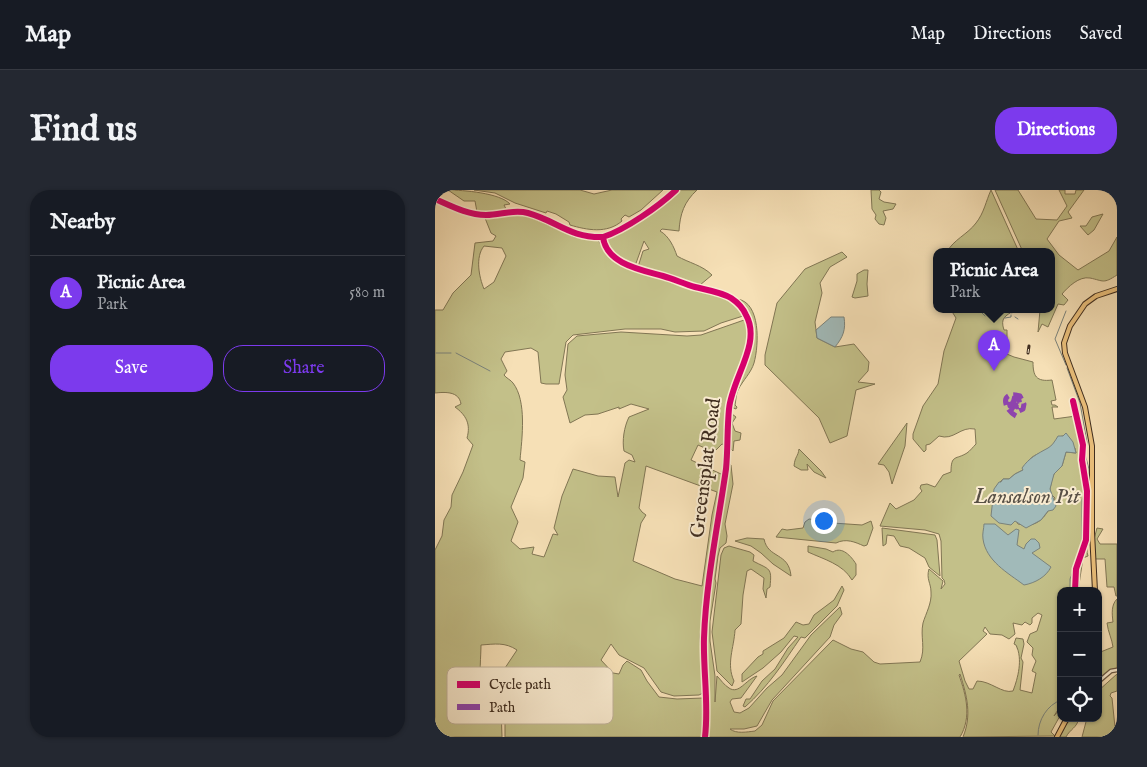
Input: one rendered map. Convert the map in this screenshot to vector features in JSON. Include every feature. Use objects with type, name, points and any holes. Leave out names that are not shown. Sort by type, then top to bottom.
[{"type":"main road","points":[[1095,587],[1092,532],[1092,446],[1085,407],[1065,353],[1064,343],[1070,326],[1085,304],[1096,296],[1117,289]]},
{"type":"main road","points":[[1057,737],[1065,722]]},
{"type":"street","points":[[435,199],[474,214],[494,214],[513,211],[528,213],[575,234],[603,237],[627,226],[676,190]]},
{"type":"street","name":"Greensplat Road","points":[[603,237],[606,247],[612,256],[636,269],[731,298],[747,315],[752,331],[750,345],[733,388],[729,404],[726,467],[710,571],[704,638],[705,737]]},
{"type":"street","points":[[1102,679],[1111,671],[1117,670]]},
{"type":"shaded area","points":[[448,190],[490,195],[505,200],[510,204],[504,205],[506,209],[488,213],[477,212],[475,201],[464,201]]},
{"type":"shaded area","points":[[474,190],[580,190],[594,194],[612,190],[663,190],[641,210],[629,217],[625,215],[621,219],[622,221],[610,228],[597,230],[570,225],[569,222],[556,214],[547,211],[546,213],[515,203],[495,193]]},
{"type":"shaded area","points":[[677,190],[697,190],[683,209],[679,231],[662,229],[660,231],[669,239],[677,256],[700,266],[712,275],[700,285],[638,267],[643,251],[649,249],[644,241],[635,266],[621,259],[608,246],[608,239],[651,212]]},
{"type":"shaded area","points":[[871,190],[879,190],[881,192],[879,199],[884,202],[896,204],[893,209],[883,211],[886,218],[884,225],[879,224],[875,219],[876,215],[872,209]]},
{"type":"shaded area","points":[[991,190],[1017,248],[950,248],[973,227],[983,211]]},
{"type":"shaded area","points":[[995,190],[1018,190],[1036,219],[1057,220],[1067,206],[1059,190],[1065,190],[1065,194],[1075,194],[1076,190],[1084,190],[1068,212],[1072,218],[1059,221],[1047,239],[1054,248],[1021,248]]},
{"type":"shaded area","points":[[522,213],[575,237],[598,240],[607,255],[635,271],[729,299],[744,315],[704,331],[675,332],[661,329],[625,329],[573,335],[566,342],[559,384],[541,383],[538,352],[531,348],[505,352],[501,359],[507,371],[504,375],[513,383],[522,409],[520,460],[525,462],[523,478],[511,507],[518,522],[511,541],[520,549],[534,547],[532,554],[544,557],[553,534],[558,535],[554,528],[562,496],[573,469],[598,476],[615,477],[618,497],[625,463],[629,460],[635,462],[632,455],[624,451],[623,438],[627,421],[629,417],[649,409],[631,404],[619,409],[619,407],[598,414],[585,415],[570,423],[563,397],[567,390],[565,375],[568,344],[577,336],[621,332],[687,336],[701,335],[747,319],[749,337],[727,406],[724,429],[725,445],[722,444],[714,452],[698,445],[691,460],[721,474],[722,471],[725,471],[705,588],[700,637],[703,693],[699,695],[674,696],[661,692],[644,668],[619,655],[611,644],[601,660],[607,667],[506,667],[517,650],[504,645],[481,645],[480,667],[447,667],[447,724],[502,724],[502,737],[435,737],[435,550],[442,536],[444,520],[451,507],[452,495],[473,445],[467,438],[467,420],[455,407],[461,404],[460,400],[455,395],[435,393],[435,310],[443,310],[453,293],[471,275],[475,243],[493,241],[496,236],[491,233],[485,218]],"holes":[[[484,246],[502,248],[506,256],[494,282],[484,289],[479,273],[479,256],[481,251]],[[646,466],[717,492],[702,586],[675,579],[633,561],[641,523],[646,515],[639,508]]]},
{"type":"shaded area","points":[[1103,214],[1094,230],[1088,235],[1080,226],[1086,226],[1092,217]]},
{"type":"shaded area","points":[[1117,237],[1117,275],[1106,281],[1090,278],[1082,279],[1067,288],[1062,294],[1068,300],[1064,305],[1058,304],[1055,311],[1055,250],[1078,270],[1109,251]]},
{"type":"shaded area","points":[[842,252],[847,257],[830,267],[820,283],[822,293],[815,322],[817,338],[835,347],[854,344],[869,362],[868,371],[858,382],[875,384],[856,390],[847,436],[830,443],[819,418],[765,365],[765,355],[777,303],[805,269]]},
{"type":"shaded area","points":[[868,270],[868,296],[852,297],[857,274]]},
{"type":"shaded area","points":[[737,299],[745,302],[754,316],[757,346],[751,370],[737,392],[736,409],[731,407],[733,395],[749,353],[753,332],[752,321],[747,310]]},
{"type":"shaded area","points":[[953,313],[1010,313],[1003,320],[1004,330],[1007,330],[1007,339],[1004,338],[1004,335],[999,336],[999,339],[1005,343],[1002,352],[1033,362],[1035,374],[1039,379],[1052,380],[1056,400],[1051,401],[1052,405],[1058,407],[1052,407],[1054,419],[1076,416],[1083,448],[1082,463],[1091,479],[1090,487],[1083,503],[1088,518],[1088,556],[1083,558],[1079,587],[1057,587],[1057,711],[1054,716],[1057,713],[1057,721],[1051,732],[1055,736],[963,737],[966,729],[968,706],[965,690],[960,674],[966,698],[967,714],[960,737],[707,737],[705,638],[715,546],[730,464],[733,484],[725,524],[727,536],[726,543],[720,548],[718,556],[710,621],[710,641],[715,676],[715,702],[717,676],[733,690],[757,676],[741,698],[732,699],[730,702],[734,712],[740,713],[749,708],[782,675],[811,635],[840,607],[842,614],[834,625],[830,637],[772,700],[757,726],[744,729],[730,729],[738,732],[755,731],[762,725],[773,701],[833,640],[851,649],[863,652],[874,662],[880,664],[920,662],[923,652],[923,623],[931,596],[928,576],[929,569],[943,581],[941,589],[945,584],[942,578],[941,541],[939,534],[925,530],[880,526],[890,503],[896,509],[914,500],[922,491],[921,485],[927,484],[935,487],[943,475],[951,472],[953,460],[967,453],[976,444],[975,429],[965,430],[949,437],[939,436],[926,445],[924,452],[913,439],[923,406],[938,384],[944,351],[956,318]],"holes":[[[1063,436],[1075,448],[1076,453],[1066,452],[1062,466],[1054,474],[1050,489],[1051,494],[1055,498],[1041,520],[1031,525],[1018,524],[996,486],[1003,479],[1009,479],[1023,470],[1030,459],[1047,450],[1058,437]],[[1038,613],[1042,615],[1037,631],[1030,634],[1027,642],[1033,648],[1032,655],[1036,661],[1032,671],[1036,673],[1032,693],[1020,690],[1023,662],[1021,658],[1024,644],[1023,639],[1016,638],[1014,644],[1018,650],[1019,662],[1013,691],[1005,691],[977,681],[973,689],[969,689],[959,661],[987,634],[983,631],[985,627],[990,634],[1002,635],[1009,639],[1015,634],[1013,623],[1022,625],[1025,622],[1030,625],[1032,618]]]},
{"type":"shaded area","points":[[1040,313],[1054,313],[1048,327],[1042,324],[1038,332]]},
{"type":"shaded area","points":[[732,414],[736,417],[732,423],[735,431],[741,433],[740,440],[734,441],[733,451],[731,449],[730,416]]},
{"type":"shaded area","points":[[907,423],[905,446],[892,484],[889,472],[884,465],[878,464]]},
{"type":"shaded area","points":[[799,449],[826,478],[814,472],[807,464],[808,470],[801,470],[794,466]]},
{"type":"shaded area","points":[[809,519],[818,520],[818,522],[862,525],[871,521],[873,528],[867,545],[864,546],[847,541],[836,543],[776,537],[782,529],[803,528],[805,522]]},
{"type":"shaded area","points":[[882,528],[935,535],[940,576],[929,567],[925,558],[909,548],[900,546],[894,536],[887,535],[886,544],[883,546]]},
{"type":"shaded area","points":[[1097,528],[1103,529],[1097,539],[1100,544],[1117,544],[1117,596],[1114,587],[1107,587],[1105,559],[1094,559],[1093,543]]},
{"type":"shaded area","points":[[747,538],[764,539],[770,550],[787,563],[791,576],[751,546],[735,541]]},
{"type":"shaded area","points":[[729,546],[750,552],[754,555],[753,561],[769,570],[771,576],[766,598],[763,589],[764,578],[751,569],[747,571],[741,624],[735,630],[731,656],[734,681],[732,686],[717,671],[712,632],[721,555],[724,548]]},
{"type":"shaded area","points":[[808,546],[833,552],[836,550],[843,551],[856,564],[856,575],[852,580],[838,566],[808,552]]},
{"type":"shaded area","points":[[842,586],[844,590],[837,606],[805,638],[801,637],[768,683],[745,707],[743,706],[746,699],[750,699],[762,681],[775,669],[788,648],[798,637],[794,636],[781,652],[763,668],[742,682],[742,674],[763,654],[763,651],[784,638],[796,622],[803,625],[809,624],[814,615],[834,600]]},
{"type":"shaded area","points":[[1117,599],[1117,668],[1110,670],[1102,676],[1102,651],[1113,647],[1107,623],[1113,622],[1112,613]]},
{"type":"shaded area","points":[[627,661],[641,670],[659,697],[677,699],[703,698],[703,737],[505,737],[505,724],[613,724],[613,673],[619,674]]},
{"type":"shaded area","points":[[1117,674],[1117,691],[1111,693],[1110,696],[1112,698],[1116,737],[1082,737],[1086,722],[1102,722],[1102,687]]},
{"type":"shaded area","points":[[1068,722],[1077,722],[1066,737],[1058,737]]},
{"type":"water","points":[[831,317],[844,317],[845,326],[843,333],[835,347],[817,338],[816,330]]},
{"type":"water","name":"Lansalson Pit","points":[[1066,433],[1073,442],[1076,453],[1066,452],[1062,466],[1054,474],[1050,489],[1056,506],[1053,510],[1048,511],[1041,520],[1026,528],[1015,521],[1011,525],[999,523],[991,516],[994,489],[999,482],[1003,479],[1009,479],[1023,470],[1022,468],[1030,459],[1051,446],[1058,436],[1063,436]]},
{"type":"water","points":[[984,524],[995,524],[1008,535],[1016,529],[1019,530],[1017,545],[1024,549],[1031,539],[1035,539],[1039,543],[1040,548],[1032,553],[1051,567],[1049,571],[1040,579],[1024,585],[999,566],[988,554],[983,539]]},
{"type":"waterway","points":[[1066,311],[1055,339],[1066,365]]},
{"type":"waterway","points":[[982,313],[985,316]]},
{"type":"waterway","points":[[1005,318],[1011,317],[1011,315]]},
{"type":"waterway","points":[[436,353],[451,353]]},
{"type":"waterway","points":[[456,353],[490,371]]},
{"type":"waterway","points":[[1067,368],[1080,403],[1087,442],[1085,454],[1089,469],[1088,486],[1082,500],[1082,543],[1078,552],[1078,560],[1070,579],[1070,587]]},
{"type":"waterway","points":[[1038,735],[1038,729],[1044,714],[1051,705],[1057,702]]},
{"type":"railway","points":[[1028,353],[1029,346]]},
{"type":"marked path","points":[[1016,416],[1011,413],[1006,405],[1009,395],[1020,396],[1024,404],[1023,409],[1019,411],[1010,406],[1011,398],[1019,400],[1020,406],[1017,407],[1013,402],[1016,400],[1017,404]]},
{"type":"cycle path","points":[[676,190],[641,217],[612,234],[603,237],[611,254],[626,264],[731,298],[743,310],[750,326],[751,337],[745,361],[735,385],[729,409],[726,469],[707,595],[704,638],[705,737]]},
{"type":"cycle path","points":[[435,199],[460,210],[479,215],[528,213],[581,235],[603,237]]},
{"type":"cycle path","points":[[1073,401],[1083,445],[1082,460],[1087,491],[1086,540],[1076,569],[1075,587]]},
{"type":"place","name":"Picnic Area","points":[[994,371]]}]
